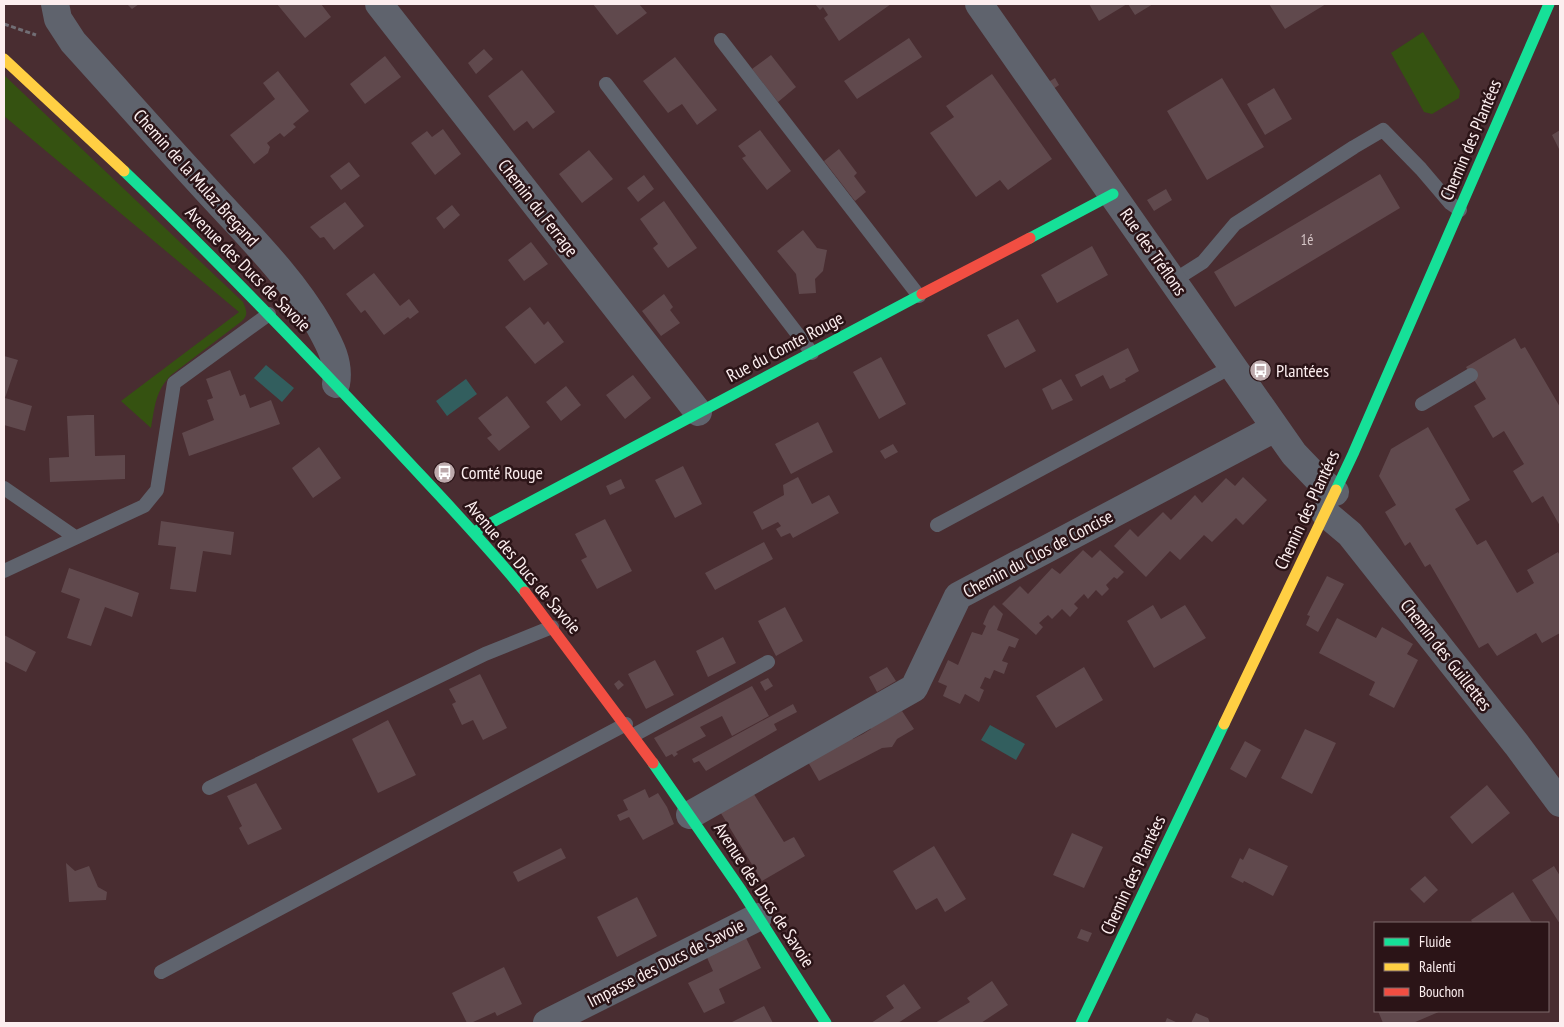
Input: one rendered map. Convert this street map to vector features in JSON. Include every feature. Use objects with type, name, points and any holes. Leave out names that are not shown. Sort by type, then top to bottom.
[{"type":"street","name":"Chemin de la Mulaz Bregand","points":[[55,4],[58,18],[66,32],[254,242],[306,306],[332,350],[337,370],[336,384]]},
{"type":"street","name":"Chemin du Ferrage","points":[[379,4],[698,412]]},
{"type":"street","name":"Rue des Tréflons","points":[[979,4],[1275,428],[1304,465],[1330,503]]},
{"type":"street","name":"Chemin des Plantées","points":[[1081,1023],[1364,430],[1549,4]]},
{"type":"street","name":"Avenue des Ducs de Savoie","points":[[4,59],[140,186],[269,314],[474,532],[552,627],[630,730],[690,815],[826,1023]]},
{"type":"street","name":"Rue du Comte Rouge","points":[[474,532],[1113,194]]},
{"type":"street","name":"Chemin du Clos de Concise","points":[[690,815],[914,688],[958,596],[1275,428]]},
{"type":"street","name":"Chemin des Guillettes","points":[[1330,503],[1350,534],[1511,737],[1560,803]]},
{"type":"street","name":"Impasse des Ducs de Savoie","points":[[547,1023],[758,917]]},
{"type":"lane","points":[[721,40],[918,296]]},
{"type":"lane","points":[[606,84],[812,352]]},
{"type":"lane","points":[[1173,281],[1203,262],[1235,224],[1383,130],[1421,169],[1450,203],[1460,210]]},
{"type":"lane","points":[[4,571],[144,506],[158,490],[174,383],[269,314]]},
{"type":"lane","points":[[937,525],[1232,366]]},
{"type":"lane","points":[[1422,404],[1471,375]]},
{"type":"lane","points":[[4,488],[75,537]]},
{"type":"lane","points":[[209,788],[485,654],[552,627]]},
{"type":"lane","points":[[161,972],[630,730],[768,662]]},
{"type":"green space","points":[[1423,32],[1460,91],[1459,98],[1432,114],[1424,112],[1391,53]]},
{"type":"green space","points":[[4,75],[243,302],[246,310],[244,319],[171,375],[166,381],[156,400],[151,428],[121,401],[239,312],[4,116]]},
{"type":"water","points":[[266,365],[294,388],[282,402],[254,378]]},
{"type":"water","points":[[466,379],[477,394],[447,416],[436,401]]},
{"type":"water","points":[[990,725],[1025,744],[1016,760],[981,740]]},
{"type":"building","points":[[127,4],[139,4],[132,9]]},
{"type":"building","points":[[277,4],[321,4],[331,17],[305,38]]},
{"type":"building","points":[[593,4],[639,4],[647,13],[617,35]]},
{"type":"building","points":[[815,4],[891,4],[839,41],[824,18],[828,15],[823,7],[820,10]]},
{"type":"building","points":[[1089,4],[1127,4],[1099,21]]},
{"type":"building","points":[[1128,4],[1153,4],[1135,15]]},
{"type":"building","points":[[1269,4],[1326,4],[1285,29]]},
{"type":"building","points":[[909,38],[922,57],[857,99],[844,81]]},
{"type":"building","points":[[484,49],[493,59],[476,74],[468,63]]},
{"type":"building","points":[[771,55],[796,87],[778,102],[752,69]]},
{"type":"building","points":[[385,56],[401,77],[365,104],[350,84]]},
{"type":"building","points":[[675,57],[717,110],[697,125],[682,104],[668,113],[643,81]]},
{"type":"building","points":[[522,70],[555,112],[533,129],[527,121],[514,131],[488,96]]},
{"type":"building","points":[[278,71],[309,111],[293,124],[296,127],[284,137],[280,133],[267,143],[270,147],[268,153],[254,164],[230,135],[275,99],[263,83]]},
{"type":"building","points":[[992,74],[1052,159],[1008,190],[1000,180],[976,197],[930,133],[954,117],[946,106]]},
{"type":"building","points":[[1055,78],[1059,85],[1050,91],[1045,84]]},
{"type":"building","points":[[1222,78],[1264,147],[1207,180],[1167,111]]},
{"type":"building","points":[[1274,88],[1292,119],[1265,135],[1247,104]]},
{"type":"building","points":[[443,129],[461,154],[435,175],[411,143],[427,131],[432,137]]},
{"type":"building","points":[[760,130],[791,171],[767,190],[742,158],[746,156],[738,146]]},
{"type":"building","points":[[1560,130],[1560,151],[1552,135]]},
{"type":"building","points":[[839,149],[857,173],[854,176],[866,192],[855,201],[824,161]]},
{"type":"building","points":[[589,150],[613,179],[582,203],[559,174]]},
{"type":"building","points":[[349,162],[360,176],[341,190],[330,176]]},
{"type":"building","points":[[1380,174],[1400,208],[1235,307],[1214,272]]},
{"type":"building","points":[[644,175],[654,189],[638,202],[627,188]]},
{"type":"building","points":[[1166,189],[1172,200],[1154,211],[1147,200]]},
{"type":"building","points":[[664,201],[697,248],[668,268],[653,248],[658,244],[640,219]]},
{"type":"building","points":[[345,202],[364,226],[334,250],[324,237],[320,238],[310,227]]},
{"type":"building","points":[[452,205],[460,215],[444,229],[436,218]]},
{"type":"building","points":[[803,230],[817,248],[827,250],[823,271],[815,279],[816,293],[799,294],[796,274],[777,251]]},
{"type":"building","points":[[531,242],[548,264],[524,281],[508,260]]},
{"type":"building","points":[[1092,246],[1108,275],[1057,303],[1041,275]]},
{"type":"building","points":[[374,273],[400,306],[409,299],[419,312],[410,319],[408,317],[384,335],[365,310],[361,313],[346,294]]},
{"type":"building","points":[[664,294],[673,307],[670,310],[680,323],[661,336],[642,311]]},
{"type":"building","points":[[530,307],[544,325],[548,321],[564,342],[535,364],[505,327]]},
{"type":"building","points":[[1018,319],[1036,351],[1005,368],[987,335]]},
{"type":"building","points":[[1515,338],[1521,349],[1525,347],[1560,407],[1560,526],[1543,496],[1532,503],[1513,471],[1524,464],[1504,431],[1493,438],[1474,406],[1486,399],[1466,367]]},
{"type":"building","points":[[1128,348],[1139,371],[1125,379],[1126,381],[1110,389],[1103,375],[1081,387],[1075,375]]},
{"type":"building","points":[[4,356],[18,360],[5,398],[32,406],[25,431],[4,425]]},
{"type":"building","points":[[881,357],[906,404],[879,419],[853,372]]},
{"type":"building","points":[[230,370],[240,396],[245,394],[250,408],[271,400],[280,424],[189,456],[182,433],[214,420],[207,400],[213,398],[206,379]]},
{"type":"building","points":[[633,375],[651,398],[625,419],[606,395]]},
{"type":"building","points":[[1061,379],[1073,400],[1052,410],[1042,389]]},
{"type":"building","points":[[566,386],[581,405],[561,421],[546,402]]},
{"type":"building","points":[[507,396],[530,427],[499,451],[487,438],[492,435],[478,418]]},
{"type":"building","points":[[94,415],[95,456],[125,455],[125,479],[50,482],[49,458],[69,457],[67,416]]},
{"type":"building","points":[[818,422],[833,452],[791,474],[775,444]]},
{"type":"building","points":[[1428,427],[1470,500],[1455,509],[1477,545],[1486,540],[1517,593],[1534,583],[1527,570],[1558,552],[1560,556],[1560,633],[1542,643],[1536,633],[1497,656],[1488,643],[1479,648],[1430,564],[1425,567],[1410,542],[1405,546],[1385,512],[1396,505],[1379,476],[1391,449]]},
{"type":"building","points":[[893,444],[898,452],[885,459],[880,451]]},
{"type":"building","points":[[319,447],[341,478],[313,498],[292,468]]},
{"type":"building","points":[[683,466],[702,504],[675,518],[655,480]]},
{"type":"building","points":[[798,477],[812,504],[829,495],[839,513],[793,538],[790,533],[781,537],[776,529],[781,526],[778,522],[762,530],[753,512],[784,495],[783,485]]},
{"type":"building","points":[[1243,477],[1267,500],[1243,525],[1236,518],[1212,542],[1204,535],[1180,560],[1170,551],[1146,577],[1114,546],[1130,529],[1138,537],[1163,512],[1171,520],[1195,495],[1202,503],[1226,478],[1235,486]]},
{"type":"building","points":[[621,479],[625,488],[610,495],[606,486]]},
{"type":"building","points":[[605,519],[632,571],[597,589],[581,560],[587,557],[575,534]]},
{"type":"building","points":[[161,521],[234,532],[231,555],[203,551],[196,592],[170,589],[176,547],[158,545]]},
{"type":"building","points":[[764,542],[773,559],[715,590],[705,573]]},
{"type":"building","points":[[1083,550],[1092,558],[1100,550],[1124,572],[1117,579],[1114,577],[1106,585],[1109,589],[1102,596],[1096,590],[1088,599],[1084,594],[1074,604],[1078,608],[1070,617],[1062,609],[1052,619],[1048,615],[1039,623],[1043,627],[1036,635],[1002,604],[1020,586],[1028,594],[1052,568],[1060,574]]},
{"type":"building","points":[[69,568],[139,593],[132,617],[105,607],[91,646],[67,638],[80,599],[61,592]]},
{"type":"building","points":[[1327,576],[1344,584],[1318,632],[1306,625],[1310,616],[1307,615]]},
{"type":"building","points":[[994,605],[1003,614],[997,630],[1019,639],[1015,648],[1009,646],[1002,661],[1008,663],[1004,674],[994,670],[990,679],[985,677],[980,688],[984,690],[979,702],[965,694],[960,704],[943,696],[947,686],[938,682],[948,660],[958,665],[972,632],[982,635],[986,626],[983,624],[989,610]]},
{"type":"building","points":[[1153,605],[1161,619],[1185,605],[1206,638],[1154,668],[1127,621]]},
{"type":"building","points":[[785,607],[803,641],[776,656],[758,621]]},
{"type":"building","points":[[1337,618],[1376,638],[1382,627],[1413,644],[1407,654],[1418,660],[1394,708],[1369,695],[1375,682],[1319,653]]},
{"type":"building","points":[[4,635],[36,652],[26,672],[4,661]]},
{"type":"building","points":[[723,637],[736,663],[708,677],[696,651]]},
{"type":"building","points":[[655,660],[674,695],[646,709],[628,674]]},
{"type":"building","points":[[887,667],[896,681],[877,692],[869,677]]},
{"type":"building","points":[[1084,667],[1103,700],[1056,728],[1036,696]]},
{"type":"building","points":[[480,674],[507,728],[483,740],[473,720],[462,725],[452,704],[456,702],[449,689]]},
{"type":"building","points":[[768,678],[773,686],[765,691],[760,682]]},
{"type":"building","points":[[619,680],[624,685],[618,690],[614,684]]},
{"type":"building","points":[[752,686],[769,716],[732,736],[722,716],[700,727],[706,736],[676,752],[678,754],[674,757],[672,754],[666,757],[654,738]]},
{"type":"building","points":[[793,704],[797,712],[774,724],[777,730],[706,771],[699,761],[694,763],[692,759]]},
{"type":"building","points":[[902,711],[914,729],[897,739],[892,747],[882,748],[819,781],[808,762],[863,734],[871,729],[871,727]]},
{"type":"building","points":[[388,720],[416,775],[378,793],[352,739]]},
{"type":"building","points":[[1305,729],[1336,743],[1312,794],[1281,778]]},
{"type":"building","points":[[1245,741],[1261,750],[1246,778],[1230,769]]},
{"type":"building","points":[[256,783],[282,829],[248,845],[239,828],[242,826],[227,796]]},
{"type":"building","points":[[1487,785],[1510,813],[1472,844],[1450,817]]},
{"type":"building","points":[[645,789],[649,798],[658,793],[667,807],[674,824],[643,840],[629,817],[620,821],[617,815],[628,810],[623,800]]},
{"type":"building","points":[[752,791],[784,842],[794,837],[805,856],[762,881],[719,810]]},
{"type":"building","points":[[1072,833],[1103,847],[1084,888],[1053,875]]},
{"type":"building","points":[[934,846],[966,899],[945,912],[937,898],[916,910],[893,871]]},
{"type":"building","points":[[561,848],[566,858],[518,882],[513,872]]},
{"type":"building","points":[[1249,848],[1288,866],[1273,896],[1244,881],[1243,883],[1231,877],[1240,858],[1243,860]]},
{"type":"building","points":[[66,863],[75,871],[89,866],[98,887],[107,892],[106,900],[69,902]]},
{"type":"building","points":[[1554,866],[1560,876],[1560,924],[1532,880]]},
{"type":"building","points":[[1425,876],[1438,890],[1424,903],[1410,889]]},
{"type":"building","points":[[1513,892],[1531,922],[1472,922],[1471,920]]},
{"type":"building","points":[[637,897],[657,936],[617,957],[597,917]]},
{"type":"building","points":[[1081,929],[1092,933],[1088,942],[1077,938]]},
{"type":"building","points":[[743,932],[761,968],[719,989],[725,1003],[704,1013],[688,983],[713,971],[704,951]]},
{"type":"building","points":[[504,967],[522,1004],[497,1016],[495,1012],[467,1023],[452,993]]},
{"type":"building","points":[[992,981],[1008,1005],[981,1023],[935,1023],[970,1002],[967,998]]},
{"type":"building","points":[[904,984],[921,1008],[898,1023],[871,1023],[894,1008],[886,996]]},
{"type":"building","points":[[764,1006],[773,1023],[730,1023]]},
{"type":"building","points":[[1378,1012],[1439,1012],[1413,1023],[1383,1023]]},
{"type":"building","points":[[1196,1013],[1208,1018],[1210,1023],[1191,1023]]},
{"type":"building","points":[[1167,1018],[1178,1023],[1165,1023]]},
{"type":"traffic: fast","points":[[1336,490],[1549,4]]},
{"type":"traffic: fast","points":[[124,171],[224,269],[322,370],[457,514],[525,592]]},
{"type":"traffic: fast","points":[[1030,238],[1113,194]]},
{"type":"traffic: fast","points":[[474,532],[922,294]]},
{"type":"traffic: fast","points":[[1081,1023],[1224,724]]},
{"type":"traffic: fast","points":[[653,763],[741,890],[826,1023]]},
{"type":"traffic: slow","points":[[4,59],[124,171]]},
{"type":"traffic: slow","points":[[1224,724],[1336,490]]},
{"type":"traffic: jam","points":[[922,294],[1030,238]]},
{"type":"traffic: jam","points":[[525,592],[653,763]]},
{"type":"place","name":"Plantées","points":[[1260,371]]},
{"type":"place","name":"Comté Rouge","points":[[445,473]]}]
